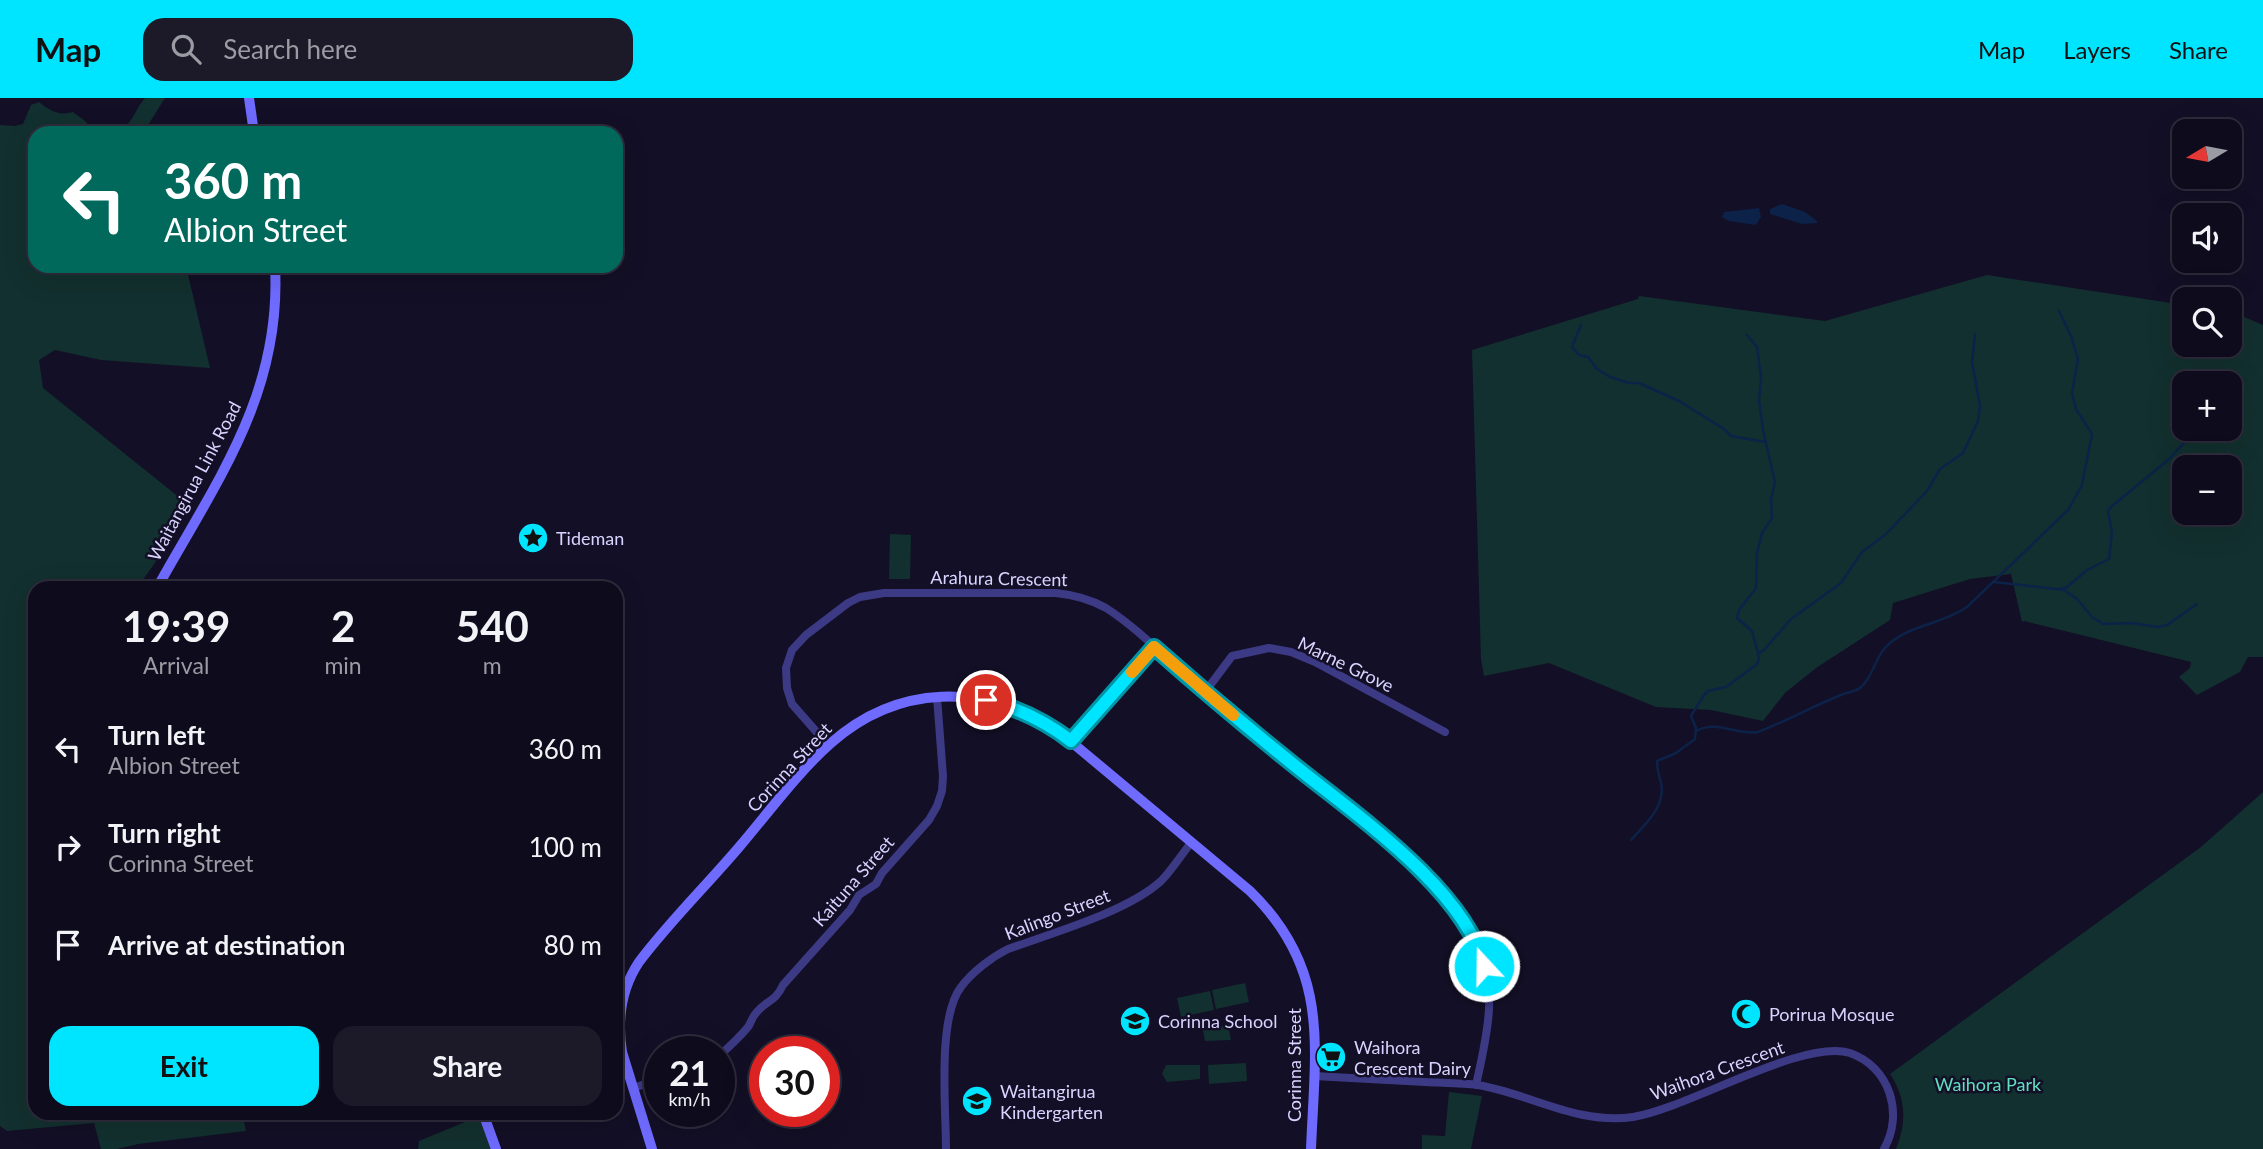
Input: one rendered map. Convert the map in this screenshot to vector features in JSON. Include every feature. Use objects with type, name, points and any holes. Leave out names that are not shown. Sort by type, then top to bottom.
[{"type":"street","points":[[249,98],[253,126]]},
{"type":"street","name":"Waitangirua Link Road","points":[[161,581],[234,449],[260,390],[275,315],[275,273]]},
{"type":"street","name":"Arahura Crescent","points":[[828,745],[792,704],[787,688],[786,668],[792,650],[806,635],[860,597],[884,593],[1056,593],[1080,596],[1107,609],[1375,831],[1432,881],[1457,910],[1479,946],[1489,986],[1488,1030],[1476,1085]]},
{"type":"street","points":[[1071,741],[1154,647]]},
{"type":"street","name":"Marne Grove","points":[[1205,692],[1231,656],[1269,648],[1291,652],[1315,662],[1445,732]]},
{"type":"street","name":"Kaituna Street","points":[[735,1040],[750,1025],[753,1016],[762,1006],[770,1003],[779,994],[783,985],[850,910],[859,895],[876,884],[882,873],[929,820],[943,791],[937,697]]},
{"type":"street","name":"Corinna Street","points":[[623,1003],[635,969],[645,954],[828,745],[859,722],[885,709],[913,700],[963,697],[1003,704],[1041,720],[1071,741],[1265,906],[1293,947],[1307,982],[1314,1010],[1311,1149]]},
{"type":"street","name":"Kalingo Street","points":[[946,1149],[947,1032],[950,1013],[960,987],[996,955],[1142,896],[1163,880],[1191,843]]},
{"type":"street","name":"Waihora Crescent","points":[[1314,1076],[1476,1085],[1577,1115],[1605,1118],[1633,1116],[1662,1109],[1805,1054],[1835,1050],[1849,1053],[1870,1065],[1890,1091],[1894,1106],[1894,1124],[1884,1149]]},
{"type":"street","name":"Corinna Street","points":[[623,1055],[652,1149]]},
{"type":"street","points":[[633,1088],[644,1084]]},
{"type":"street","points":[[486,1120],[496,1149]]},
{"type":"green space","points":[[145,98],[165,98],[147,126],[126,126],[130,122]]},
{"type":"green space","points":[[39,102],[55,112],[73,112],[89,126],[28,126],[28,273],[188,273],[210,368],[101,360],[55,350],[39,360],[43,388],[180,498],[172,539],[142,581],[28,581],[28,1120],[244,1120],[246,1131],[101,1149],[94,1123],[7,1131],[0,1126],[0,125],[23,124],[31,105]]},
{"type":"green space","points":[[1987,275],[2172,303],[2172,357],[2242,357],[2242,316],[2263,325],[2263,657],[2248,657],[2240,672],[2197,695],[2179,677],[2190,668],[2191,662],[2022,622],[2011,574],[1970,579],[1893,603],[1890,620],[1816,668],[1785,693],[1763,721],[1711,710],[1656,707],[1549,663],[1484,676],[1481,659],[1472,350],[1638,299],[1639,296],[1825,321]]},
{"type":"green space","points":[[890,534],[911,535],[910,579],[889,579]]},
{"type":"green space","name":"Waihora Park","points":[[2263,792],[2263,1149],[1896,1149],[1902,1129],[1903,1110],[1899,1092],[1890,1074],[2201,847]]},
{"type":"green space","points":[[1245,983],[1249,1002],[1216,1009],[1212,990]]},
{"type":"green space","points":[[1210,991],[1214,1010],[1181,1017],[1177,998]]},
{"type":"green space","points":[[1228,1025],[1231,1040],[1205,1041],[1203,1030]]},
{"type":"green space","points":[[1246,1063],[1247,1081],[1209,1084],[1208,1065]]},
{"type":"green space","points":[[1166,1065],[1200,1065],[1200,1079],[1167,1082],[1162,1074]]},
{"type":"green space","points":[[1449,1092],[1482,1096],[1471,1149],[1422,1149],[1422,1135],[1445,1136]]},
{"type":"green space","points":[[463,1120],[481,1120],[491,1149],[418,1149],[419,1141],[465,1122]]},
{"type":"water","points":[[1782,204],[1805,212],[1817,223],[1802,224],[1770,214],[1770,209]]},
{"type":"water","points":[[1759,208],[1761,217],[1756,225],[1729,221],[1722,217],[1724,212]]},
{"type":"waterway","points":[[1696,731],[1719,727],[1758,732],[1859,689],[1890,643],[1908,632],[1967,607],[2068,510],[2082,485],[2092,434],[2076,409],[2072,393],[2078,359],[2059,311]]},
{"type":"waterway","points":[[1581,325],[1572,347],[1579,355],[1588,357],[1597,369],[1610,377],[1639,383],[1679,401],[1731,436],[1765,442]]},
{"type":"waterway","points":[[1631,840],[1648,821],[1660,800],[1662,792],[1657,761],[1676,753],[1695,739],[1696,728],[1691,716],[1704,695],[1708,691],[1726,687],[1756,665],[1759,660],[1758,653],[1763,651],[1791,619],[1841,583],[1862,552],[1886,534],[1927,491],[1940,469],[1963,453],[1978,421],[1980,406],[1972,362],[1975,334]]},
{"type":"waterway","points":[[1747,335],[1757,347],[1761,378],[1759,400],[1775,482],[1771,499],[1772,518],[1762,533],[1757,553],[1756,588],[1739,610],[1737,618],[1752,631],[1758,653]]},
{"type":"waterway","points":[[2060,589],[2067,587],[2087,570],[2109,559],[2112,532],[2108,511],[2168,460],[2186,441]]},
{"type":"waterway","points":[[1994,582],[2064,590],[2103,624],[2132,623],[2158,627],[2167,625],[2197,604]]},
{"type":"slow traffic","points":[[1132,672],[1154,647],[1233,715]]},
{"type":"place","name":"Tideman","points":[[533,538]]},
{"type":"place","name":"Porirua Mosque","points":[[1746,1014]]},
{"type":"place","name":"Corinna School","points":[[1135,1021]]},
{"type":"place","name":"Waihora Crescent Dairy","points":[[1331,1057]]},
{"type":"place","name":"Waitangirua Kindergarten","points":[[977,1101]]},
{"type":"route","points":[[986,700],[1022,710],[1071,741],[1154,647],[1432,881],[1467,925],[1479,946],[1484,966]]}]
